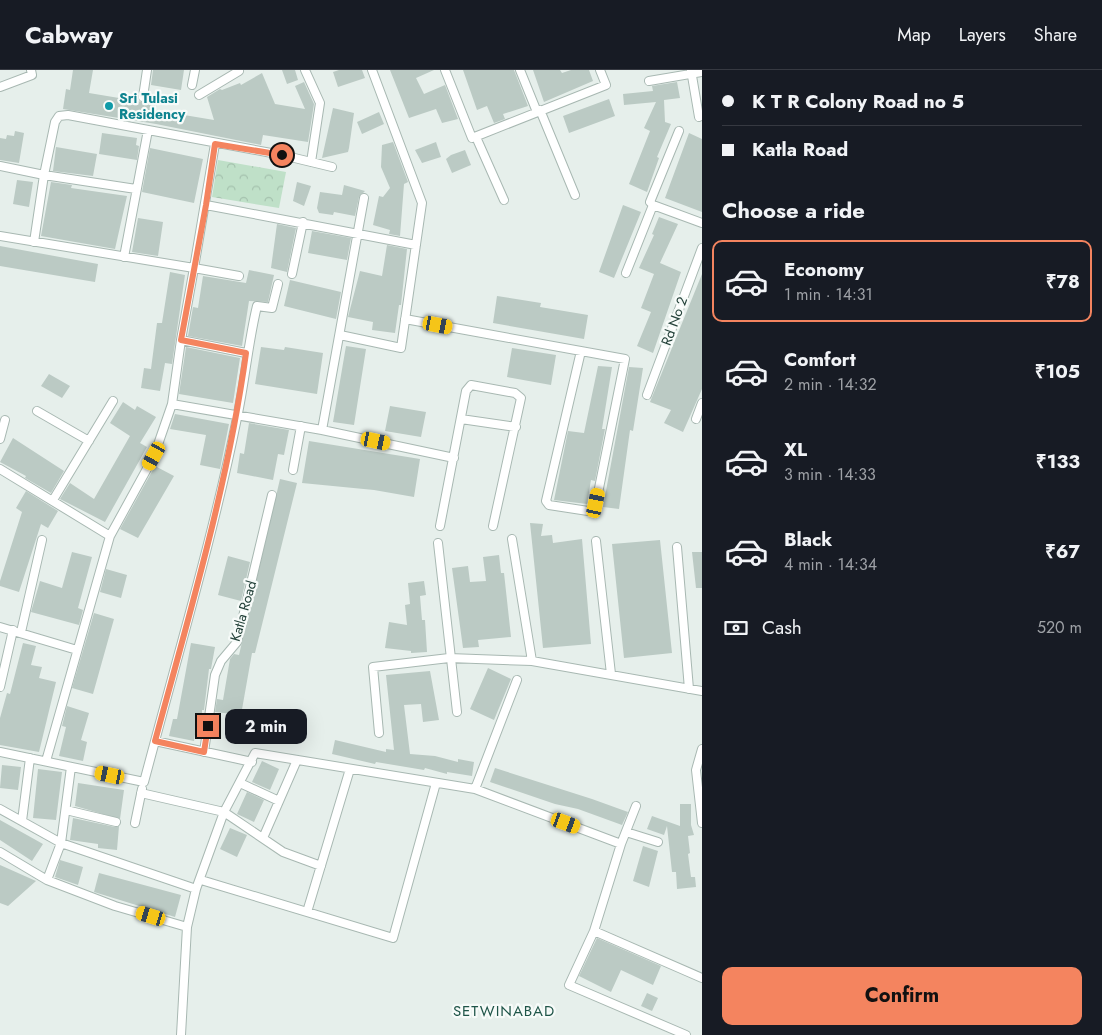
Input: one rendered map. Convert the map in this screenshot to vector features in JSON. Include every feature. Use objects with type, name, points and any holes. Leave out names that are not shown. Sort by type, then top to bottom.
[{"type":"street","points":[[0,87],[32,75],[31,70]]},
{"type":"street","points":[[143,97],[147,70]]},
{"type":"street","points":[[192,85],[195,70]]},
{"type":"street","points":[[199,95],[240,70]]},
{"type":"street","points":[[305,70],[320,103],[311,162]]},
{"type":"street","points":[[340,335],[401,348],[422,203],[372,70]]},
{"type":"street","points":[[445,70],[472,138],[606,85],[600,70]]},
{"type":"street","points":[[520,70],[575,195]]},
{"type":"street","points":[[692,72],[699,117]]},
{"type":"street","points":[[649,81],[663,74],[702,72]]},
{"type":"street","points":[[34,242],[44,175],[55,122],[59,116],[68,115],[332,167]]},
{"type":"street","points":[[124,257],[148,130]]},
{"type":"street","points":[[679,131],[650,202],[653,205],[702,223]]},
{"type":"street","points":[[476,137],[504,200]]},
{"type":"street","points":[[46,761],[110,536],[154,456],[172,404],[181,340],[206,205],[215,144]]},
{"type":"street","points":[[0,166],[44,175],[136,189]]},
{"type":"street","points":[[322,430],[364,198]]},
{"type":"street","points":[[206,205],[357,232],[416,245]]},
{"type":"street","points":[[626,273],[653,205]]},
{"type":"street","points":[[292,274],[303,222]]},
{"type":"street","points":[[0,236],[239,276]]},
{"type":"street","name":"Rd No 2","points":[[647,395],[702,248]]},
{"type":"street","points":[[135,823],[141,793],[211,533],[237,416],[246,353],[257,306],[272,308],[278,284]]},
{"type":"street","points":[[406,319],[581,350],[625,359],[596,503],[593,509],[588,511],[549,505],[546,501],[581,350]]},
{"type":"street","points":[[181,340],[246,353]]},
{"type":"street","points":[[440,526],[466,391],[472,385],[520,396],[522,402],[494,526]]},
{"type":"street","points":[[53,500],[113,401]]},
{"type":"street","points":[[696,419],[702,403]]},
{"type":"street","points":[[172,404],[322,430],[454,458]]},
{"type":"street","points":[[37,411],[90,441]]},
{"type":"street","points":[[0,439],[5,420]]},
{"type":"street","points":[[461,420],[516,427]]},
{"type":"street","points":[[293,470],[301,426]]},
{"type":"street","points":[[0,469],[110,536]]},
{"type":"street","name":"Katla Road","points":[[204,752],[215,675],[221,661],[237,642],[272,496]]},
{"type":"street","points":[[512,539],[532,661]]},
{"type":"street","points":[[0,687],[42,540]]},
{"type":"street","points":[[596,541],[611,674]]},
{"type":"street","points":[[438,543],[449,658],[457,712]]},
{"type":"street","points":[[677,546],[689,690]]},
{"type":"street","points":[[0,627],[77,650]]},
{"type":"street","points":[[379,733],[373,667],[449,658],[532,661],[702,691]]},
{"type":"street","points":[[475,789],[517,680]]},
{"type":"street","points":[[155,741],[252,762]]},
{"type":"street","points":[[702,749],[696,770],[702,823]]},
{"type":"street","points":[[0,752],[144,782]]},
{"type":"street","points":[[181,1035],[187,927],[196,889],[201,880],[224,812],[252,762],[255,753],[475,789],[621,844]]},
{"type":"street","points":[[22,821],[30,758]]},
{"type":"street","points":[[262,838],[297,760]]},
{"type":"street","points":[[47,880],[61,843],[71,767]]},
{"type":"street","points":[[307,912],[350,769]]},
{"type":"street","points":[[240,783],[279,801]]},
{"type":"street","points":[[201,880],[393,938],[436,783]]},
{"type":"street","points":[[141,793],[224,812],[283,852],[321,866]]},
{"type":"street","points":[[636,806],[621,844],[594,931],[569,985],[686,1035]]},
{"type":"street","points":[[0,809],[61,843],[196,889]]},
{"type":"street","points":[[66,810],[116,822]]},
{"type":"street","points":[[626,832],[658,842]]},
{"type":"street","points":[[0,852],[47,880],[114,906],[187,927]]},
{"type":"street","points":[[594,931],[702,978]]},
{"type":"green space","points":[[218,160],[286,172],[279,208],[212,197]]},
{"type":"building","points":[[73,70],[93,70],[89,93],[155,104],[154,110],[214,120],[207,97],[220,89],[222,90],[240,83],[241,85],[262,73],[275,104],[305,109],[295,86],[304,82],[314,104],[308,142],[263,135],[261,145],[156,124],[63,109],[66,89],[70,90]]},
{"type":"building","points":[[153,70],[184,70],[181,90],[151,85]]},
{"type":"building","points":[[282,70],[295,70],[298,80],[287,84]]},
{"type":"building","points":[[339,70],[362,70],[365,78],[338,87],[333,72]]},
{"type":"building","points":[[390,70],[434,70],[416,78],[424,94],[445,85],[458,119],[442,123],[436,109],[409,118]]},
{"type":"building","points":[[463,70],[514,70],[528,106],[503,114],[505,119],[494,123],[487,106],[477,110]]},
{"type":"building","points":[[533,70],[560,70],[562,73],[571,70],[589,70],[593,81],[544,102]]},
{"type":"building","points":[[677,82],[680,98],[664,100],[665,122],[671,124],[657,157],[659,158],[647,192],[629,184],[650,131],[644,128],[656,102],[624,105],[623,94],[653,91],[652,86]]},
{"type":"building","points":[[609,99],[615,116],[569,133],[563,116]]},
{"type":"building","points":[[333,108],[354,113],[349,148],[348,152],[322,158]]},
{"type":"building","points":[[379,112],[384,124],[362,134],[357,122]]},
{"type":"building","points":[[15,131],[24,133],[19,163],[0,160],[0,138],[6,139],[7,135],[14,136]]},
{"type":"building","points":[[102,133],[137,138],[136,145],[139,146],[137,160],[99,154]]},
{"type":"building","points":[[689,133],[702,139],[702,212],[665,198]]},
{"type":"building","points":[[393,142],[408,182],[404,184],[400,236],[389,234],[390,230],[373,225],[379,196],[383,197],[390,188],[381,167],[382,145]]},
{"type":"building","points":[[436,142],[441,157],[422,163],[415,150]]},
{"type":"building","points":[[56,147],[97,154],[93,176],[53,171]]},
{"type":"building","points":[[150,148],[203,159],[194,203],[142,192]]},
{"type":"building","points":[[465,150],[471,165],[452,173],[446,159]]},
{"type":"building","points":[[17,180],[33,182],[29,207],[13,204]]},
{"type":"building","points":[[51,182],[72,185],[71,188],[127,196],[115,249],[41,236]]},
{"type":"building","points":[[297,182],[311,186],[304,206],[293,201]]},
{"type":"building","points":[[344,185],[365,191],[359,197],[355,216],[334,212],[333,215],[319,213],[317,208],[320,192],[342,195]]},
{"type":"building","points":[[623,205],[641,212],[614,278],[599,272]]},
{"type":"building","points":[[659,217],[678,224],[660,263],[681,272],[653,353],[637,346],[651,312],[641,308],[654,274],[639,268],[654,235],[652,234]]},
{"type":"building","points":[[138,218],[163,222],[158,256],[132,252]]},
{"type":"building","points":[[277,224],[296,228],[287,272],[271,268]]},
{"type":"building","points":[[312,231],[351,238],[347,260],[308,253]]},
{"type":"building","points":[[387,245],[407,249],[401,305],[399,305],[395,333],[372,330],[373,322],[348,317],[360,271],[382,276]]},
{"type":"building","points":[[0,246],[98,264],[95,282],[0,266]]},
{"type":"building","points":[[249,270],[274,275],[268,302],[249,301],[242,346],[188,336],[193,307],[198,308],[203,276],[246,283]]},
{"type":"building","points":[[170,272],[185,275],[172,364],[165,363],[160,391],[141,388],[144,368],[151,369],[157,323],[162,323]]},
{"type":"building","points":[[702,274],[702,389],[683,432],[664,423],[671,410],[650,402]]},
{"type":"building","points":[[290,280],[341,292],[336,319],[284,306]]},
{"type":"building","points":[[497,296],[541,303],[540,307],[588,315],[584,339],[493,323]]},
{"type":"building","points":[[346,346],[366,349],[354,425],[333,422]]},
{"type":"building","points":[[186,347],[240,358],[233,403],[179,394]]},
{"type":"building","points":[[261,347],[284,350],[285,347],[323,353],[317,394],[255,384]]},
{"type":"building","points":[[512,348],[556,355],[551,385],[507,377]]},
{"type":"building","points":[[598,366],[612,367],[602,429],[605,429],[595,481],[591,480],[587,504],[554,500],[568,431],[584,433]]},
{"type":"building","points":[[629,367],[643,368],[633,431],[630,430],[619,509],[603,507]]},
{"type":"building","points":[[49,374],[70,386],[62,398],[41,386]]},
{"type":"building","points":[[123,402],[135,410],[137,406],[156,417],[140,443],[147,447],[105,522],[60,499],[70,483],[94,499],[130,436],[110,423]]},
{"type":"building","points":[[390,406],[426,412],[421,437],[385,431]]},
{"type":"building","points":[[175,414],[229,424],[220,469],[200,465],[206,435],[170,429]]},
{"type":"building","points":[[249,423],[289,430],[284,455],[278,454],[273,480],[237,473],[240,453],[244,454]]},
{"type":"building","points":[[13,438],[64,471],[51,493],[25,478],[26,476],[0,462]]},
{"type":"building","points":[[309,441],[420,459],[414,497],[374,490],[302,483]]},
{"type":"building","points":[[155,466],[174,476],[138,538],[120,529]]},
{"type":"building","points":[[280,479],[297,483],[255,653],[252,653],[241,715],[215,712],[217,699],[223,700],[230,659],[234,654],[239,655]]},
{"type":"building","points":[[26,491],[58,511],[48,528],[41,524],[19,592],[0,586],[0,581],[22,512],[16,508]]},
{"type":"building","points":[[530,523],[543,524],[541,536],[552,535],[553,543],[582,539],[591,644],[543,648]]},
{"type":"building","points":[[660,540],[672,653],[624,658],[612,544]]},
{"type":"building","points":[[72,552],[92,557],[78,608],[83,610],[79,625],[31,612],[40,581],[62,588]]},
{"type":"building","points":[[692,552],[702,552],[702,588],[696,588]]},
{"type":"building","points":[[499,555],[501,573],[504,573],[511,637],[478,640],[479,647],[463,648],[452,568],[468,566],[470,582],[486,581],[483,557]]},
{"type":"building","points":[[228,556],[250,562],[241,601],[218,595]]},
{"type":"building","points":[[106,569],[127,575],[121,598],[100,592]]},
{"type":"building","points":[[424,581],[426,595],[420,596],[422,620],[425,620],[427,652],[411,653],[411,651],[385,648],[389,622],[407,625],[405,605],[410,604],[408,583]]},
{"type":"building","points":[[94,613],[114,619],[93,694],[72,688]]},
{"type":"building","points":[[23,643],[36,646],[31,665],[42,667],[39,678],[56,682],[39,752],[0,745],[0,718],[7,693],[10,694]]},
{"type":"building","points":[[191,643],[215,647],[211,669],[209,669],[204,710],[202,710],[202,716],[198,715],[194,741],[169,736],[173,719],[177,719]]},
{"type":"building","points":[[488,668],[511,679],[494,720],[470,709]]},
{"type":"building","points":[[430,671],[439,720],[423,722],[421,704],[404,705],[410,754],[435,756],[458,762],[458,759],[474,762],[472,776],[447,772],[447,774],[425,768],[424,770],[376,762],[375,764],[332,754],[335,740],[386,752],[386,749],[394,750],[386,675]]},
{"type":"building","points":[[67,706],[89,713],[81,740],[87,742],[83,761],[59,756],[66,727],[62,726]]},
{"type":"building","points":[[262,761],[279,769],[270,790],[252,782]]},
{"type":"building","points":[[2,765],[21,767],[18,790],[0,788]]},
{"type":"building","points":[[495,768],[628,812],[622,825],[578,809],[555,804],[490,782]]},
{"type":"building","points":[[38,769],[62,772],[56,820],[33,818]]},
{"type":"building","points":[[78,783],[124,790],[120,819],[75,806]]},
{"type":"building","points":[[247,792],[264,800],[254,822],[237,814]]},
{"type":"building","points":[[680,804],[691,804],[691,825],[694,835],[688,836],[690,853],[688,854],[691,877],[695,877],[696,887],[677,889],[676,872],[672,872],[667,826],[664,835],[647,829],[652,816],[680,826]]},
{"type":"building","points":[[73,818],[115,827],[119,826],[117,850],[98,848],[98,844],[70,840]]},
{"type":"building","points":[[0,820],[43,844],[32,861],[0,840]]},
{"type":"building","points":[[230,828],[247,835],[237,857],[220,849]]},
{"type":"building","points":[[643,846],[658,851],[649,887],[633,881]]},
{"type":"building","points":[[60,860],[83,867],[78,885],[55,877]]},
{"type":"building","points":[[0,865],[36,881],[8,906],[0,903]]},
{"type":"building","points":[[99,873],[181,895],[175,917],[94,892]]},
{"type":"building","points":[[597,938],[661,966],[653,985],[621,970],[611,992],[579,976]]},
{"type":"building","points":[[647,993],[658,998],[652,1011],[641,1006]]},
{"type":"place","name":"Sri Tulasi Residency","points":[[109,106]]},
{"type":"district","name":"SETWINABAD","points":[[504,1011]]},
{"type":"route","points":[[208,726],[204,752],[155,741],[211,533],[237,416],[246,353],[181,340],[206,205],[215,144],[282,155]]}]
